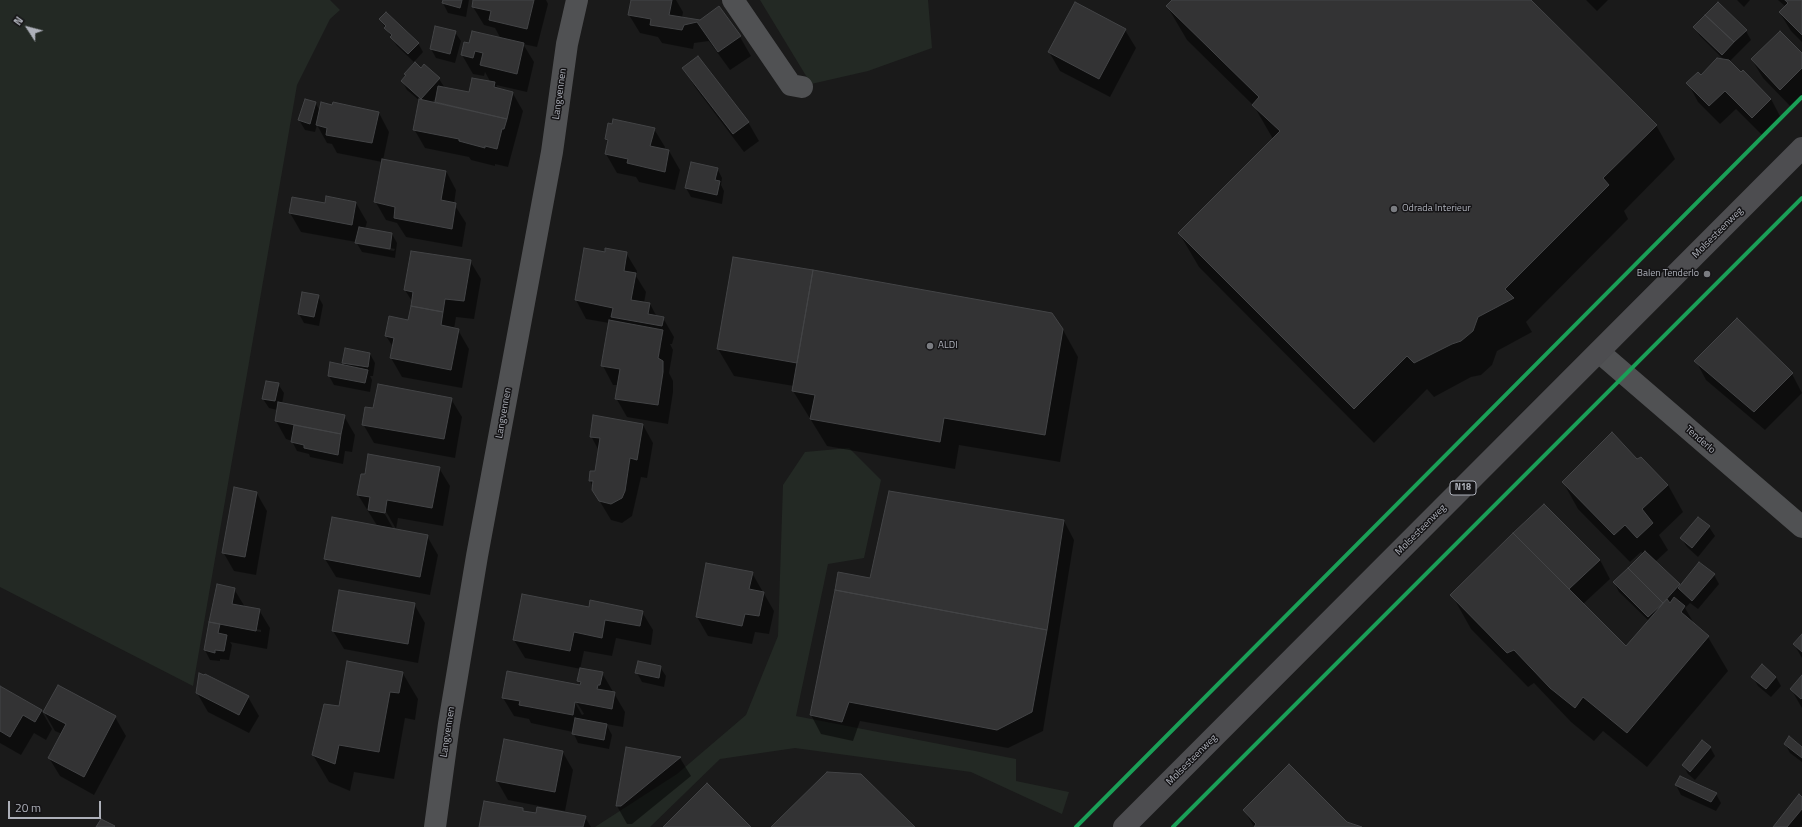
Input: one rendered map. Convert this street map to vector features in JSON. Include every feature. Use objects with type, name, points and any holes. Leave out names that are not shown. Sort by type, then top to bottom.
[{"type":"main road","name":"Molsesteenweg","points":[[1124,827],[1802,148]]},
{"type":"street","name":"Langvennen","points":[[435,827],[449,724],[477,556],[552,152],[567,44],[578,0]]},
{"type":"street","points":[[733,0],[791,85],[802,87]]},
{"type":"street","name":"Tenderlo","points":[[1599,352],[1802,526]]},
{"type":"shaded area","points":[[0,0],[330,0],[340,10],[330,19],[297,85],[193,686],[0,587]]},
{"type":"shaded area","points":[[760,0],[928,0],[932,48],[868,71],[811,84]]},
{"type":"shaded area","points":[[849,448],[881,480],[864,558],[828,564],[796,716],[1016,759],[1016,781],[1069,792],[1062,814],[971,772],[795,748],[720,759],[650,827],[595,827],[677,774],[746,715],[778,636],[783,485],[805,452]]},
{"type":"building","points":[[443,0],[462,0],[460,8],[442,3]]},
{"type":"building","points":[[473,0],[534,0],[527,29],[489,20],[491,11],[472,7]]},
{"type":"building","points":[[631,0],[672,0],[669,15],[700,20],[719,6],[741,36],[718,52],[697,22],[684,25],[682,30],[650,25],[651,19],[628,15]]},
{"type":"building","name":"Odrada Interieur","points":[[1172,0],[1531,0],[1657,125],[1603,178],[1609,185],[1505,289],[1514,298],[1478,317],[1473,331],[1461,341],[1414,363],[1407,356],[1354,409],[1178,233],[1280,131],[1252,105],[1259,97],[1166,6]]},
{"type":"building","points":[[1785,0],[1802,0],[1802,35],[1779,12],[1788,3]]},
{"type":"building","points":[[1075,2],[1126,29],[1099,79],[1048,52]]},
{"type":"building","points":[[1718,2],[1747,30],[1734,42],[1705,15]]},
{"type":"building","points":[[386,12],[419,43],[408,54],[390,37],[392,35],[384,28],[386,26],[379,19]]},
{"type":"building","points":[[1705,15],[1734,42],[1722,55],[1693,27]]},
{"type":"building","points":[[435,26],[456,31],[450,54],[430,49]]},
{"type":"building","points":[[472,31],[524,43],[517,74],[480,65],[483,53],[475,51],[473,58],[461,55],[464,42],[469,43]]},
{"type":"building","points":[[1780,31],[1802,53],[1802,68],[1780,90],[1751,59]]},
{"type":"building","points":[[698,56],[749,122],[733,134],[682,68]]},
{"type":"building","points":[[1717,58],[1729,60],[1741,72],[1743,70],[1771,99],[1752,118],[1725,91],[1709,106],[1686,83],[1698,72],[1701,75]]},
{"type":"building","points":[[415,62],[421,68],[424,64],[440,78],[421,99],[401,81],[406,75],[404,74]]},
{"type":"building","points":[[472,78],[495,82],[494,87],[513,92],[507,119],[435,102],[438,86],[469,92]]},
{"type":"building","points":[[305,99],[316,102],[310,124],[298,120]]},
{"type":"building","points":[[419,99],[507,119],[504,129],[502,129],[497,149],[485,146],[485,148],[459,141],[459,139],[413,130]]},
{"type":"building","points":[[321,102],[332,105],[333,102],[379,112],[372,143],[326,135],[327,128],[316,125]]},
{"type":"building","points":[[613,119],[655,128],[650,146],[669,150],[665,172],[627,163],[628,159],[605,154],[608,140],[605,139],[608,123],[612,124]]},
{"type":"building","points":[[382,159],[446,171],[441,200],[456,203],[452,229],[394,218],[395,207],[374,202]]},
{"type":"building","points":[[691,162],[718,168],[715,180],[720,181],[717,195],[685,188]]},
{"type":"building","points":[[326,196],[356,202],[352,225],[289,213],[292,197],[325,203]]},
{"type":"building","points":[[359,227],[392,233],[390,249],[355,243]]},
{"type":"building","points":[[584,248],[605,252],[605,248],[627,252],[624,271],[636,273],[631,300],[650,303],[648,314],[664,317],[662,326],[611,317],[613,308],[575,300]]},
{"type":"building","points":[[411,251],[471,260],[464,301],[445,299],[443,312],[411,306],[413,292],[404,290]]},
{"type":"building","points":[[733,257],[813,270],[797,363],[717,349]]},
{"type":"building","name":"ALDI","points":[[813,270],[1052,313],[1063,329],[1045,435],[944,418],[940,442],[810,419],[815,395],[792,391]]},
{"type":"building","points":[[302,292],[319,295],[314,317],[298,314]]},
{"type":"building","points":[[411,306],[443,312],[441,325],[459,329],[451,370],[390,358],[394,338],[385,336],[389,316],[408,320]]},
{"type":"building","points":[[1737,318],[1793,373],[1754,412],[1694,361]]},
{"type":"building","points":[[609,320],[663,330],[658,358],[663,361],[663,372],[658,405],[615,399],[620,369],[601,366]]},
{"type":"building","points":[[345,348],[370,353],[368,367],[342,363]]},
{"type":"building","points":[[330,362],[368,370],[365,383],[328,376]]},
{"type":"building","points":[[266,381],[279,383],[275,401],[262,399]]},
{"type":"building","points":[[378,384],[452,398],[444,439],[362,425],[365,407],[373,408]]},
{"type":"building","points":[[278,402],[345,415],[341,434],[275,421]]},
{"type":"building","points":[[593,415],[643,424],[637,460],[630,458],[625,491],[622,498],[611,504],[599,501],[592,490],[593,481],[589,481],[590,471],[595,471],[600,438],[590,437]]},
{"type":"building","points":[[294,425],[341,434],[338,455],[304,448],[304,445],[291,442]]},
{"type":"building","points":[[1612,432],[1637,459],[1641,457],[1668,485],[1642,509],[1653,523],[1637,538],[1625,525],[1614,535],[1562,482]]},
{"type":"building","points":[[368,454],[440,467],[432,508],[387,500],[385,513],[368,510],[370,497],[357,495],[361,474],[365,474]]},
{"type":"building","points":[[234,487],[257,492],[245,557],[222,553]]},
{"type":"building","points":[[889,491],[1064,520],[1047,630],[835,590],[838,572],[870,578]]},
{"type":"building","points":[[1544,504],[1600,560],[1569,589],[1513,533]]},
{"type":"building","points":[[332,517],[428,535],[420,577],[324,559]]},
{"type":"building","points":[[1698,517],[1710,526],[1692,548],[1680,538]]},
{"type":"building","points":[[1513,533],[1626,646],[1667,599],[1670,603],[1674,597],[1685,606],[1681,612],[1709,636],[1627,733],[1583,697],[1575,708],[1550,688],[1514,650],[1507,653],[1450,595]]},
{"type":"building","points":[[1645,551],[1680,584],[1663,603],[1628,568]]},
{"type":"building","points":[[1699,562],[1715,574],[1692,601],[1678,588]]},
{"type":"building","points":[[706,563],[753,572],[749,589],[764,592],[759,616],[745,614],[742,626],[696,617]]},
{"type":"building","points":[[1628,568],[1663,603],[1648,617],[1613,582]]},
{"type":"building","points":[[217,584],[235,588],[232,604],[260,609],[256,631],[209,622]]},
{"type":"building","points":[[339,590],[415,603],[408,644],[332,631]]},
{"type":"building","points":[[835,590],[1047,630],[1032,712],[997,730],[849,702],[842,722],[810,715]]},
{"type":"building","points":[[522,594],[589,607],[590,600],[643,611],[640,626],[605,620],[602,638],[574,632],[570,651],[513,640]]},
{"type":"building","points":[[209,622],[220,624],[218,633],[227,635],[224,651],[215,650],[215,653],[204,650]]},
{"type":"building","points":[[1802,634],[1802,652],[1793,644]]},
{"type":"building","points":[[347,661],[403,672],[399,693],[390,692],[379,752],[339,745],[335,764],[312,755],[324,704],[339,706]]},
{"type":"building","points":[[638,661],[661,666],[659,678],[635,673]]},
{"type":"building","points":[[1762,664],[1776,677],[1766,689],[1751,677]]},
{"type":"building","points":[[580,668],[603,672],[600,685],[598,685],[597,689],[615,692],[612,709],[575,702],[573,715],[519,705],[520,701],[502,698],[507,671],[580,685],[581,682],[577,681]]},
{"type":"building","points":[[199,673],[205,674],[249,696],[239,715],[196,693]]},
{"type":"building","points":[[1802,675],[1802,698],[1801,699],[1790,689]]},
{"type":"building","points":[[58,685],[116,716],[84,777],[48,758],[66,724],[43,712]]},
{"type":"building","points":[[0,686],[42,710],[35,722],[23,715],[10,737],[0,731]]},
{"type":"building","points":[[575,718],[607,724],[604,740],[572,734]]},
{"type":"building","points":[[1789,736],[1802,747],[1802,758],[1784,744]]},
{"type":"building","points":[[504,739],[563,751],[555,792],[496,781]]},
{"type":"building","points":[[1702,740],[1711,747],[1690,772],[1682,765]]},
{"type":"building","points":[[626,747],[681,757],[621,806],[616,806]]},
{"type":"building","points":[[1289,764],[1347,822],[1362,827],[1254,827],[1256,824],[1243,810]]},
{"type":"building","points":[[827,772],[861,774],[915,827],[771,827]]},
{"type":"building","points":[[1680,776],[1717,793],[1711,802],[1675,785]]},
{"type":"building","points":[[707,783],[751,827],[663,827]]},
{"type":"building","points":[[1799,794],[1802,797],[1802,809],[1787,827],[1773,827]]},
{"type":"building","points":[[484,801],[523,808],[523,811],[536,813],[537,807],[586,816],[583,827],[479,827]]},
{"type":"building","points":[[101,819],[115,826],[96,827]]},
{"type":"cycle path","points":[[1076,827],[1802,97]]},
{"type":"cycle path","points":[[1173,827],[1802,198]]},
{"type":"place","name":"Odrada Interieur","points":[[1394,209]]},
{"type":"place","name":"Balen Tenderlo","points":[[1707,274]]},
{"type":"place","name":"ALDI","points":[[930,346]]}]
